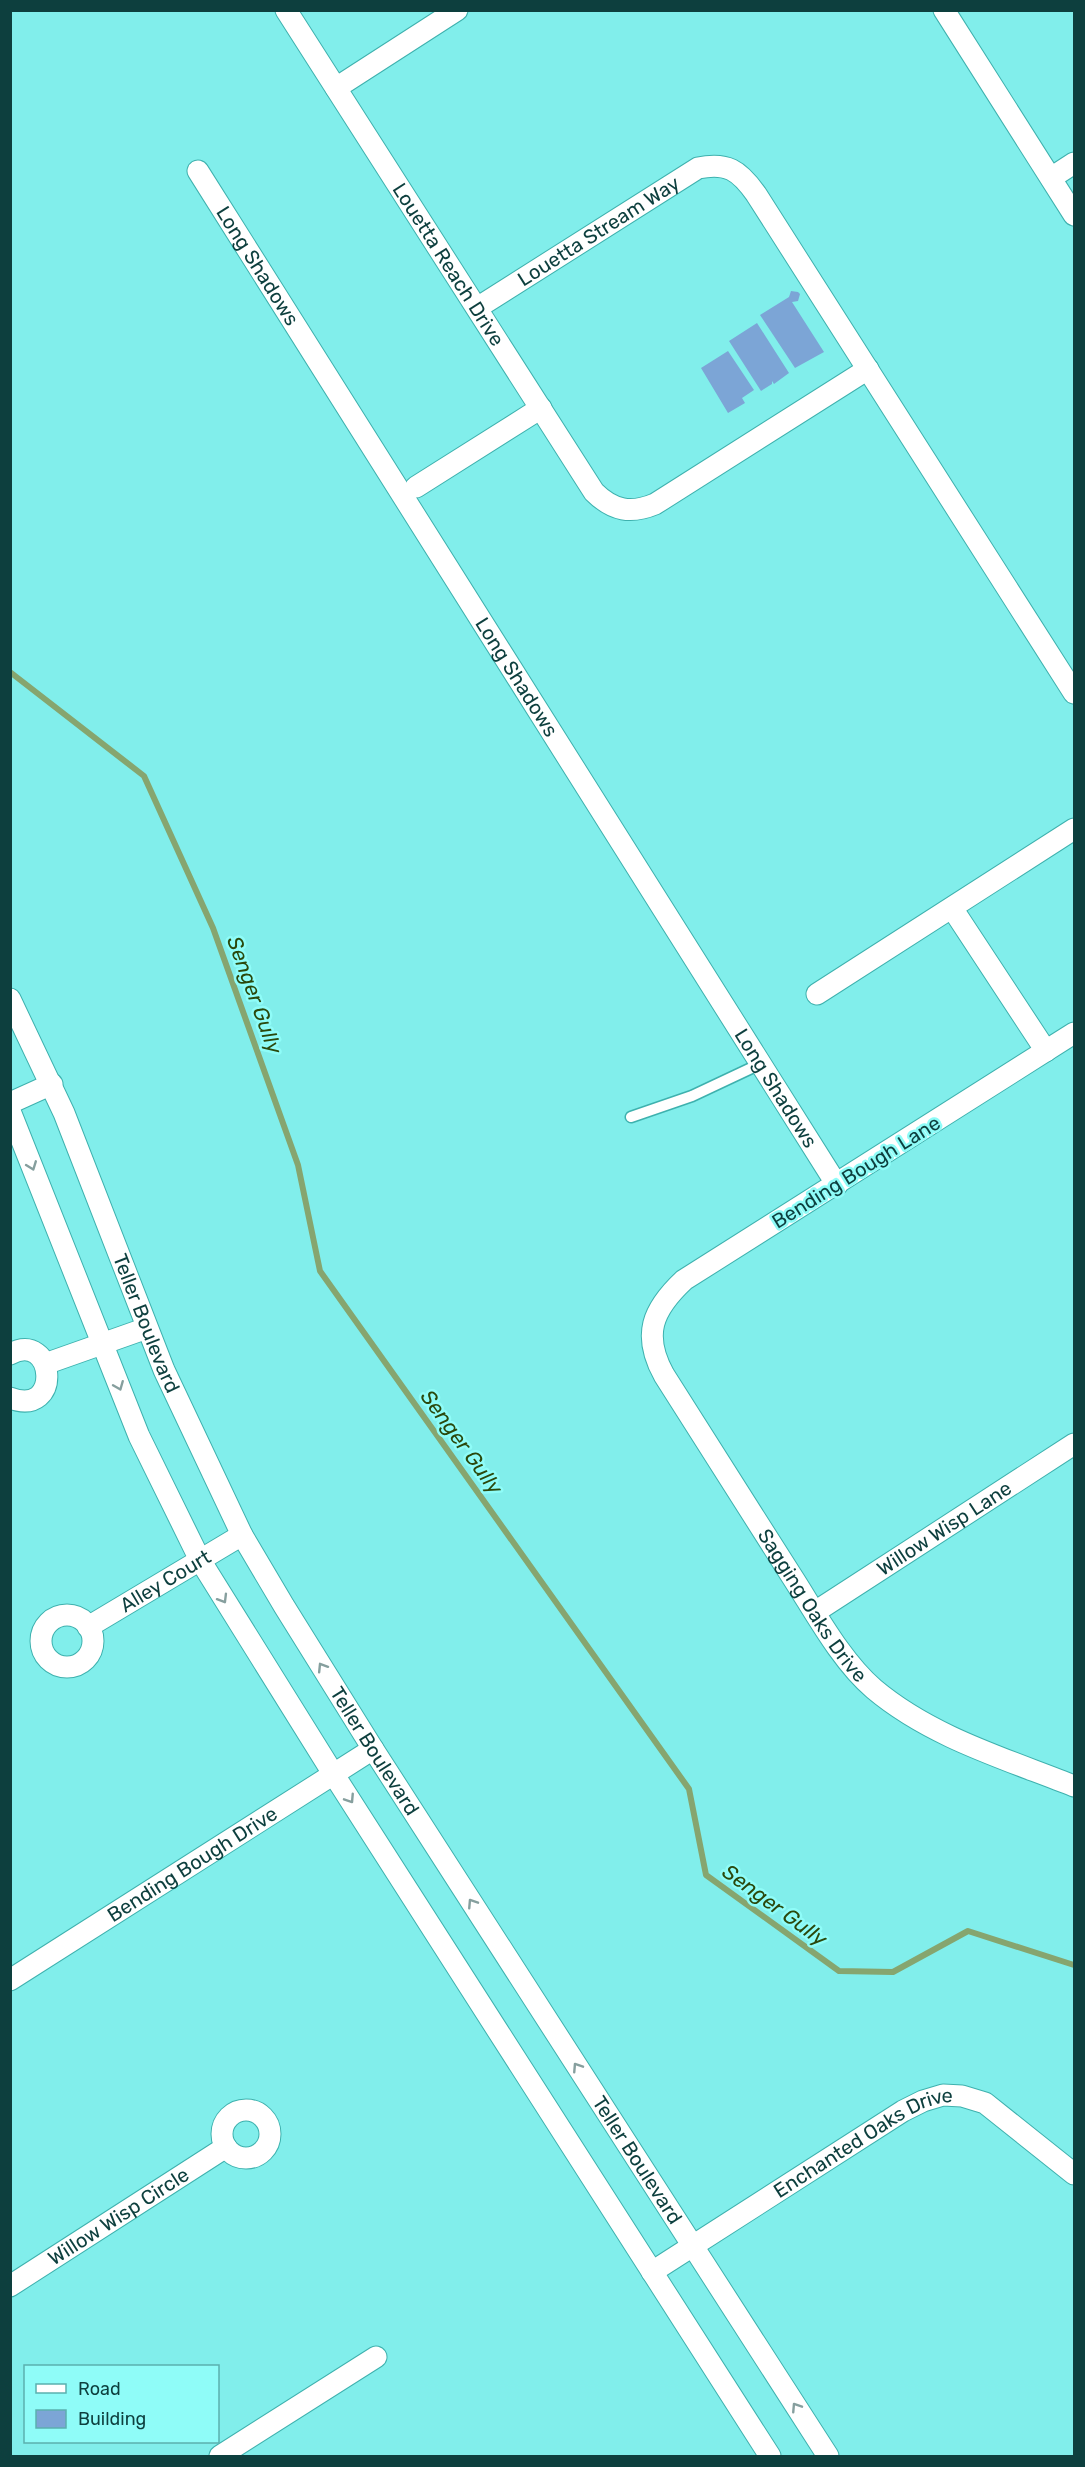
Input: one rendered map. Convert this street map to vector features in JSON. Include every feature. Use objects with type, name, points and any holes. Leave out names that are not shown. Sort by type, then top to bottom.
[{"type":"street","name":"Louetta Reach Drive","points":[[286,10],[594,492],[602,501],[620,510],[633,511],[655,504],[868,369]]},
{"type":"street","points":[[336,88],[457,10]]},
{"type":"street","points":[[944,10],[1074,215]]},
{"type":"street","points":[[1051,178],[1074,163]]},
{"type":"street","name":"Louetta Stream Way","points":[[477,308],[685,175],[698,168],[723,165],[739,173],[756,194],[868,369]]},
{"type":"street","name":"Long Shadows","points":[[198,171],[837,1185]]},
{"type":"street","points":[[868,369],[1074,693]]},
{"type":"street","points":[[416,487],[541,408]]},
{"type":"street","points":[[817,994],[1074,829]]},
{"type":"street","points":[[952,908],[1046,1052]]},
{"type":"street","name":"Teller Boulevard","points":[[10,999],[52,1084],[173,1391],[242,1534],[373,1749],[828,2457]]},
{"type":"street","name":"Bending Bough Lane","points":[[652,1325],[657,1312],[684,1280],[1074,1033]]},
{"type":"street","points":[[10,1103],[52,1084]]},
{"type":"street","points":[[10,1112],[139,1436],[200,1560],[334,1775],[770,2457]]},
{"type":"street","name":"Sagging Oaks Drive","points":[[652,1325],[654,1350],[664,1375],[815,1612],[849,1662],[873,1689],[899,1707],[970,1745],[1074,1786]]},
{"type":"street","points":[[45,1364],[147,1328]]},
{"type":"street","points":[[10,1354],[24,1350],[32,1352],[45,1364],[48,1379],[41,1393],[27,1401],[10,1398]]},
{"type":"street","name":"Willow Wisp Lane","points":[[815,1612],[1074,1444]]},
{"type":"street","name":"Alley Court","points":[[88,1627],[242,1534]]},
{"type":"street","name":"Bending Bough Drive","points":[[10,1980],[373,1749]]},
{"type":"street","name":"Enchanted Oaks Drive","points":[[652,2272],[903,2111],[923,2101],[943,2095],[962,2096],[985,2103],[1074,2174]]},
{"type":"street","name":"Willow Wisp Circle","points":[[10,2286],[226,2147]]},
{"type":"street","points":[[220,2457],[376,2357]]},
{"type":"lane","points":[[631,1117],[692,1096],[760,1064]]},
{"type":"building","points":[[791,291],[800,294],[798,301],[792,302],[824,352],[795,368],[760,315],[789,297]]},
{"type":"building","points":[[757,323],[789,373],[774,384],[772,381],[772,384],[761,391],[729,341]]},
{"type":"building","points":[[728,351],[754,390],[742,398],[745,403],[728,413],[701,368]]},
{"type":"waterway","name":"Senger Gully","points":[[10,672],[144,776],[213,928],[298,1165],[320,1271],[689,1789],[706,1875],[839,1971],[893,1972],[968,1931],[1074,1965]]}]
